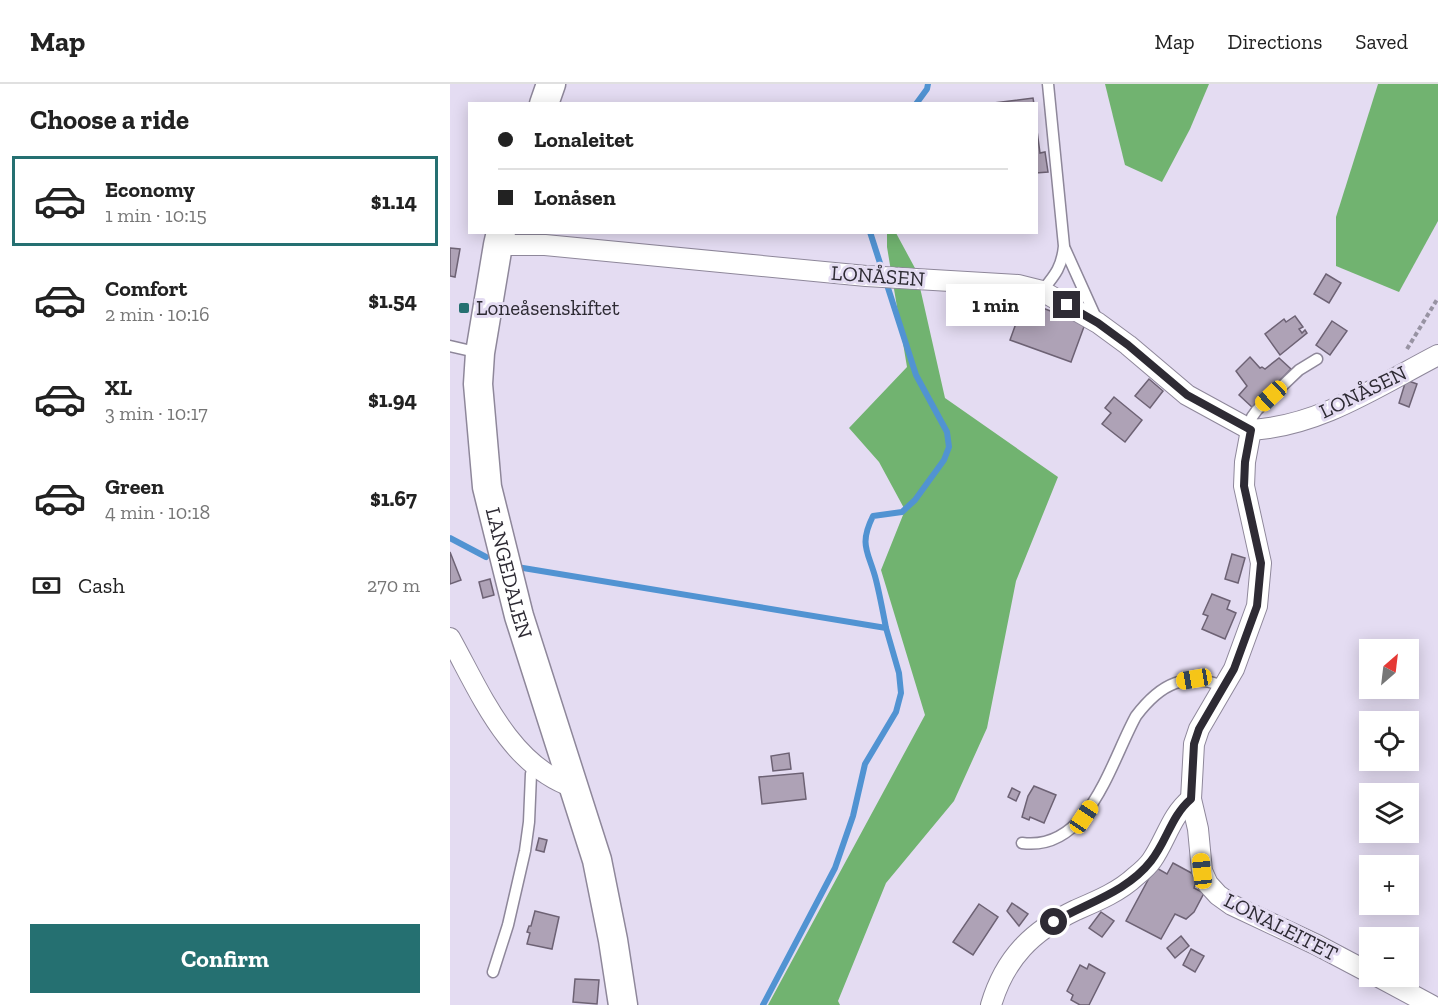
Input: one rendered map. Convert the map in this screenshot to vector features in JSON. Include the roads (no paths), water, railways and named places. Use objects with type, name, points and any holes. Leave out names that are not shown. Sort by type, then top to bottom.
[{"type":"main road","points":[[545,102],[551,84]]},
{"type":"main road","name":"LANGEDALEN","points":[[500,238],[480,354],[478,384],[487,487],[519,616],[597,860],[623,1005]]},
{"type":"street","name":"LONÅSEN","points":[[500,238],[556,246],[866,276],[983,281],[1018,285],[1042,291],[1098,323],[1187,395],[1251,430],[1293,422],[1331,411],[1357,400],[1438,355]]},
{"type":"street","name":"LONALEITET","points":[[1251,430],[1245,462],[1244,486],[1261,563],[1257,606],[1243,647],[1225,687],[1208,714],[1194,744],[1191,799],[1198,829],[1202,871],[1208,884],[1218,896],[1232,905],[1359,967]]},
{"type":"street","points":[[450,638],[496,720],[513,742],[534,763],[556,779],[573,787]]},
{"type":"street","points":[[991,1005],[1005,969],[1019,949],[1039,932],[1116,891],[1134,878],[1152,861],[1176,815],[1191,799]]},
{"type":"street","points":[[1397,987],[1431,1005]]},
{"type":"lane","points":[[1042,291],[1057,273],[1063,260],[1064,246],[1048,84]]},
{"type":"lane","points":[[1064,246],[1098,323]]},
{"type":"lane","points":[[450,346],[480,354]]},
{"type":"lane","points":[[1251,430],[1252,417],[1257,410],[1299,370],[1317,359]]},
{"type":"lane","points":[[1022,843],[1041,843],[1077,824],[1095,800],[1136,716],[1145,704],[1159,692],[1170,685],[1194,679],[1225,687]]},
{"type":"lane","points":[[493,972],[508,925],[525,851],[530,822],[531,774],[534,763]]},
{"type":"waterway","points":[[917,102],[928,84]]},
{"type":"waterway","points":[[871,234],[916,375],[947,432],[949,447],[944,460],[915,500],[902,512],[873,516],[869,526],[866,535],[866,549],[876,580],[886,628]]},
{"type":"waterway","points":[[450,538],[486,557]]},
{"type":"waterway","points":[[517,567],[886,628],[899,673],[901,693],[896,712],[865,764],[853,816],[835,868],[763,1005]]},
{"type":"place","name":"Loneåsenskiftet","points":[[464,308]]}]
